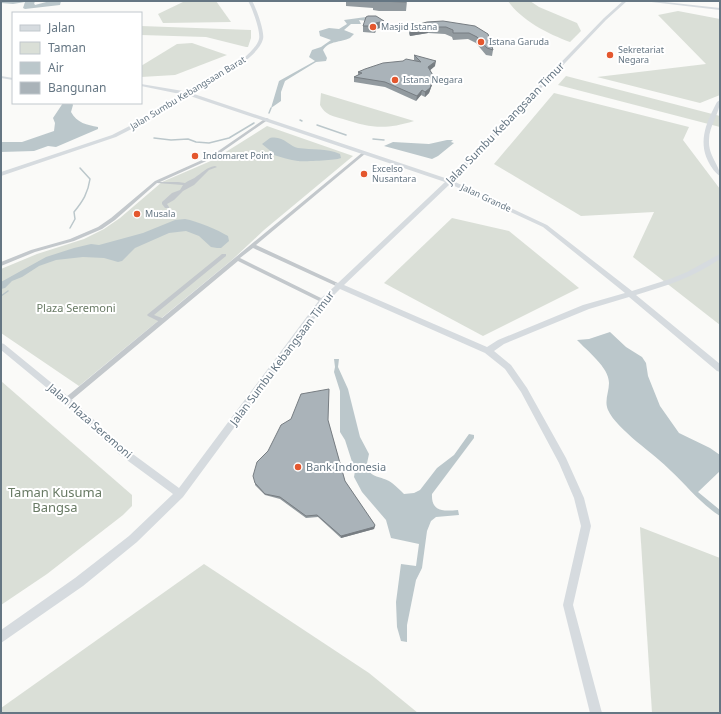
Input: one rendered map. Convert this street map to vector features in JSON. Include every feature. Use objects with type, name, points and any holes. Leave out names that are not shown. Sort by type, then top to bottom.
[{"type":"street","name":"Jalan Sumbu Kebangsaan Barat","points":[[1,174],[114,136],[155,115],[242,62],[259,46],[262,37],[253,6],[250,1]]},
{"type":"street","points":[[645,1],[720,8]]},
{"type":"street","points":[[668,1],[720,8]]},
{"type":"street","name":"Jalan Sumbu Kebangsaan Timur","points":[[1,637],[66,591],[133,539],[180,494],[323,301],[338,285],[449,181],[623,2]]},
{"type":"street","points":[[1,77],[12,79]]},
{"type":"street","name":"Jalan Grande","points":[[142,85],[190,94],[449,181],[545,226],[629,293],[720,369]]},
{"type":"street","points":[[720,102],[708,125],[705,147],[710,163],[720,174]]},
{"type":"street","points":[[1,264],[33,251],[72,240],[100,228],[113,219],[156,182],[212,157],[267,120]]},
{"type":"street","points":[[67,400],[364,153]]},
{"type":"street","points":[[181,191],[188,188],[202,174],[214,168]]},
{"type":"street","points":[[166,206],[178,196],[185,184],[198,178]]},
{"type":"street","points":[[156,182],[164,184],[178,182],[185,184]]},
{"type":"street","points":[[254,246],[488,351],[508,367],[524,390],[563,461],[579,498],[586,526],[568,605],[596,713]]},
{"type":"street","points":[[163,321],[150,315],[224,255]]},
{"type":"street","points":[[488,351],[501,342],[586,307],[679,278],[705,267],[720,256]]},
{"type":"street","points":[[238,259],[323,301]]},
{"type":"street","name":"Jalan Plaza Seremoni","points":[[1,346],[67,400],[123,452],[180,494]]},
{"type":"green space","points":[[185,1],[216,1],[231,22],[163,23],[158,14]]},
{"type":"green space","points":[[508,1],[530,1],[539,7],[577,23],[581,31],[570,42],[562,39],[536,26],[513,8]]},
{"type":"green space","points":[[678,11],[720,19],[720,95],[700,103],[597,77],[706,64],[658,15]]},
{"type":"green space","points":[[142,26],[251,30],[251,38],[248,47],[206,37],[142,35]]},
{"type":"green space","points":[[192,43],[227,55],[175,75],[142,77],[142,65],[177,44]]},
{"type":"green space","points":[[566,76],[720,116],[720,127],[558,85]]},
{"type":"green space","points":[[321,93],[414,121],[395,126],[378,127],[336,117],[327,113],[320,105]]},
{"type":"green space","points":[[554,93],[689,127],[683,140],[720,189],[720,325],[633,257],[654,212],[581,216],[494,164]]},
{"type":"green space","name":"Plaza Seremoni","points":[[267,126],[353,156],[264,230],[232,260],[79,386],[1,333],[1,269],[37,254],[84,239],[104,229],[120,218],[162,182],[213,160]]},
{"type":"green space","points":[[452,218],[509,231],[579,288],[483,336],[384,283]]},
{"type":"green space","name":"Taman Kusuma Bangsa","points":[[1,381],[132,495],[132,506],[123,515],[47,574],[1,605]]},
{"type":"green space","points":[[640,527],[720,558],[720,713],[652,713]]},
{"type":"green space","points":[[204,564],[369,673],[418,713],[1,713],[1,708]]},
{"type":"water","points":[[1,1],[36,1],[34,3],[35,5],[50,1],[61,1],[60,5],[25,9],[23,8],[25,2],[13,4],[1,3]]},
{"type":"water","points":[[366,17],[368,21],[359,20],[361,24],[351,24],[344,30],[354,34],[350,38],[332,43],[323,50],[327,58],[326,61],[316,62],[285,81],[281,92],[281,101],[271,108],[279,81],[315,61],[309,57],[312,50],[321,47],[331,40],[320,36],[319,31],[329,28],[339,29],[347,24],[344,20]]},
{"type":"water","points":[[62,104],[72,104],[71,112],[76,119],[86,124],[98,127],[98,129],[56,147],[48,146],[34,151],[1,152],[1,142],[22,142],[54,131],[55,123],[53,118]]},
{"type":"water","points":[[270,138],[279,138],[298,148],[335,152],[340,154],[341,158],[301,161],[283,158],[274,155],[262,144]]},
{"type":"water","points":[[453,140],[451,142],[454,143],[432,159],[384,146],[393,142],[429,144]]},
{"type":"water","points":[[185,219],[219,231],[228,236],[229,241],[221,248],[217,248],[211,247],[199,236],[186,231],[169,233],[135,248],[122,261],[118,262],[104,258],[83,257],[56,260],[39,266],[22,277],[12,281],[5,288],[1,289],[1,282],[46,257],[74,248],[91,244],[99,245],[143,233],[175,220]]},
{"type":"water","points":[[610,332],[626,347],[642,357],[646,363],[648,376],[660,406],[679,433],[710,448],[720,455],[720,471],[698,492],[720,510],[720,516],[694,495],[664,464],[619,426],[608,410],[606,403],[609,383],[608,377],[602,365],[577,340],[589,339]]},
{"type":"water","points":[[334,359],[339,359],[338,367],[348,389],[360,437],[369,454],[366,468],[375,476],[392,483],[404,494],[414,493],[420,490],[437,468],[454,455],[469,434],[474,435],[474,438],[432,494],[432,500],[436,508],[448,511],[458,510],[459,515],[436,517],[431,521],[427,531],[422,568],[416,580],[407,625],[407,642],[401,641],[397,627],[396,602],[401,564],[416,566],[419,544],[391,538],[386,520],[362,492],[354,477],[355,471],[345,440],[340,432],[340,391],[334,372]]},
{"type":"building","points":[[376,1],[407,1],[406,2]]},
{"type":"building","points":[[376,16],[384,21],[376,23],[375,26],[363,26],[366,17]]},
{"type":"building","points":[[443,21],[475,26],[488,34],[493,50],[487,48],[477,37],[469,33],[453,33],[453,30],[446,27],[428,27],[410,30],[409,27],[427,22]]},
{"type":"building","name":"Istana Negara","points":[[414,55],[436,61],[428,67],[434,77],[430,88],[425,92],[422,90],[417,96],[385,82],[354,77],[362,73],[358,72],[383,63],[403,61],[406,59],[421,62]]},
{"type":"building","name":"Bank Indonesia","points":[[329,389],[328,420],[345,481],[375,525],[374,527],[341,536],[317,515],[306,516],[280,497],[265,494],[255,483],[253,476],[257,462],[268,451],[281,425],[291,419],[301,394]]},
{"type":"waterway","points":[[269,113],[271,108]]},
{"type":"waterway","points":[[154,138],[171,140],[188,139],[196,142],[209,143],[229,138],[254,123]]},
{"type":"waterway","points":[[317,125],[346,135]]},
{"type":"waterway","points":[[373,139],[384,140]]},
{"type":"waterway","points":[[70,228],[75,219],[74,212],[85,197],[90,179],[80,168]]},
{"type":"waterway","points":[[1,296],[8,291]]},
{"type":"place","name":"Masjid Istana","points":[[373,27]]},
{"type":"place","name":"Istana Garuda","points":[[481,42]]},
{"type":"place","name":"Sekretariat Negara","points":[[610,55]]},
{"type":"place","name":"Istana Negara","points":[[395,80]]},
{"type":"place","name":"Indomaret Point","points":[[195,156]]},
{"type":"place","name":"Excelso Nusantara","points":[[364,174]]},
{"type":"place","name":"Musala","points":[[137,214]]},
{"type":"place","name":"Bank Indonesia","points":[[298,467]]}]
